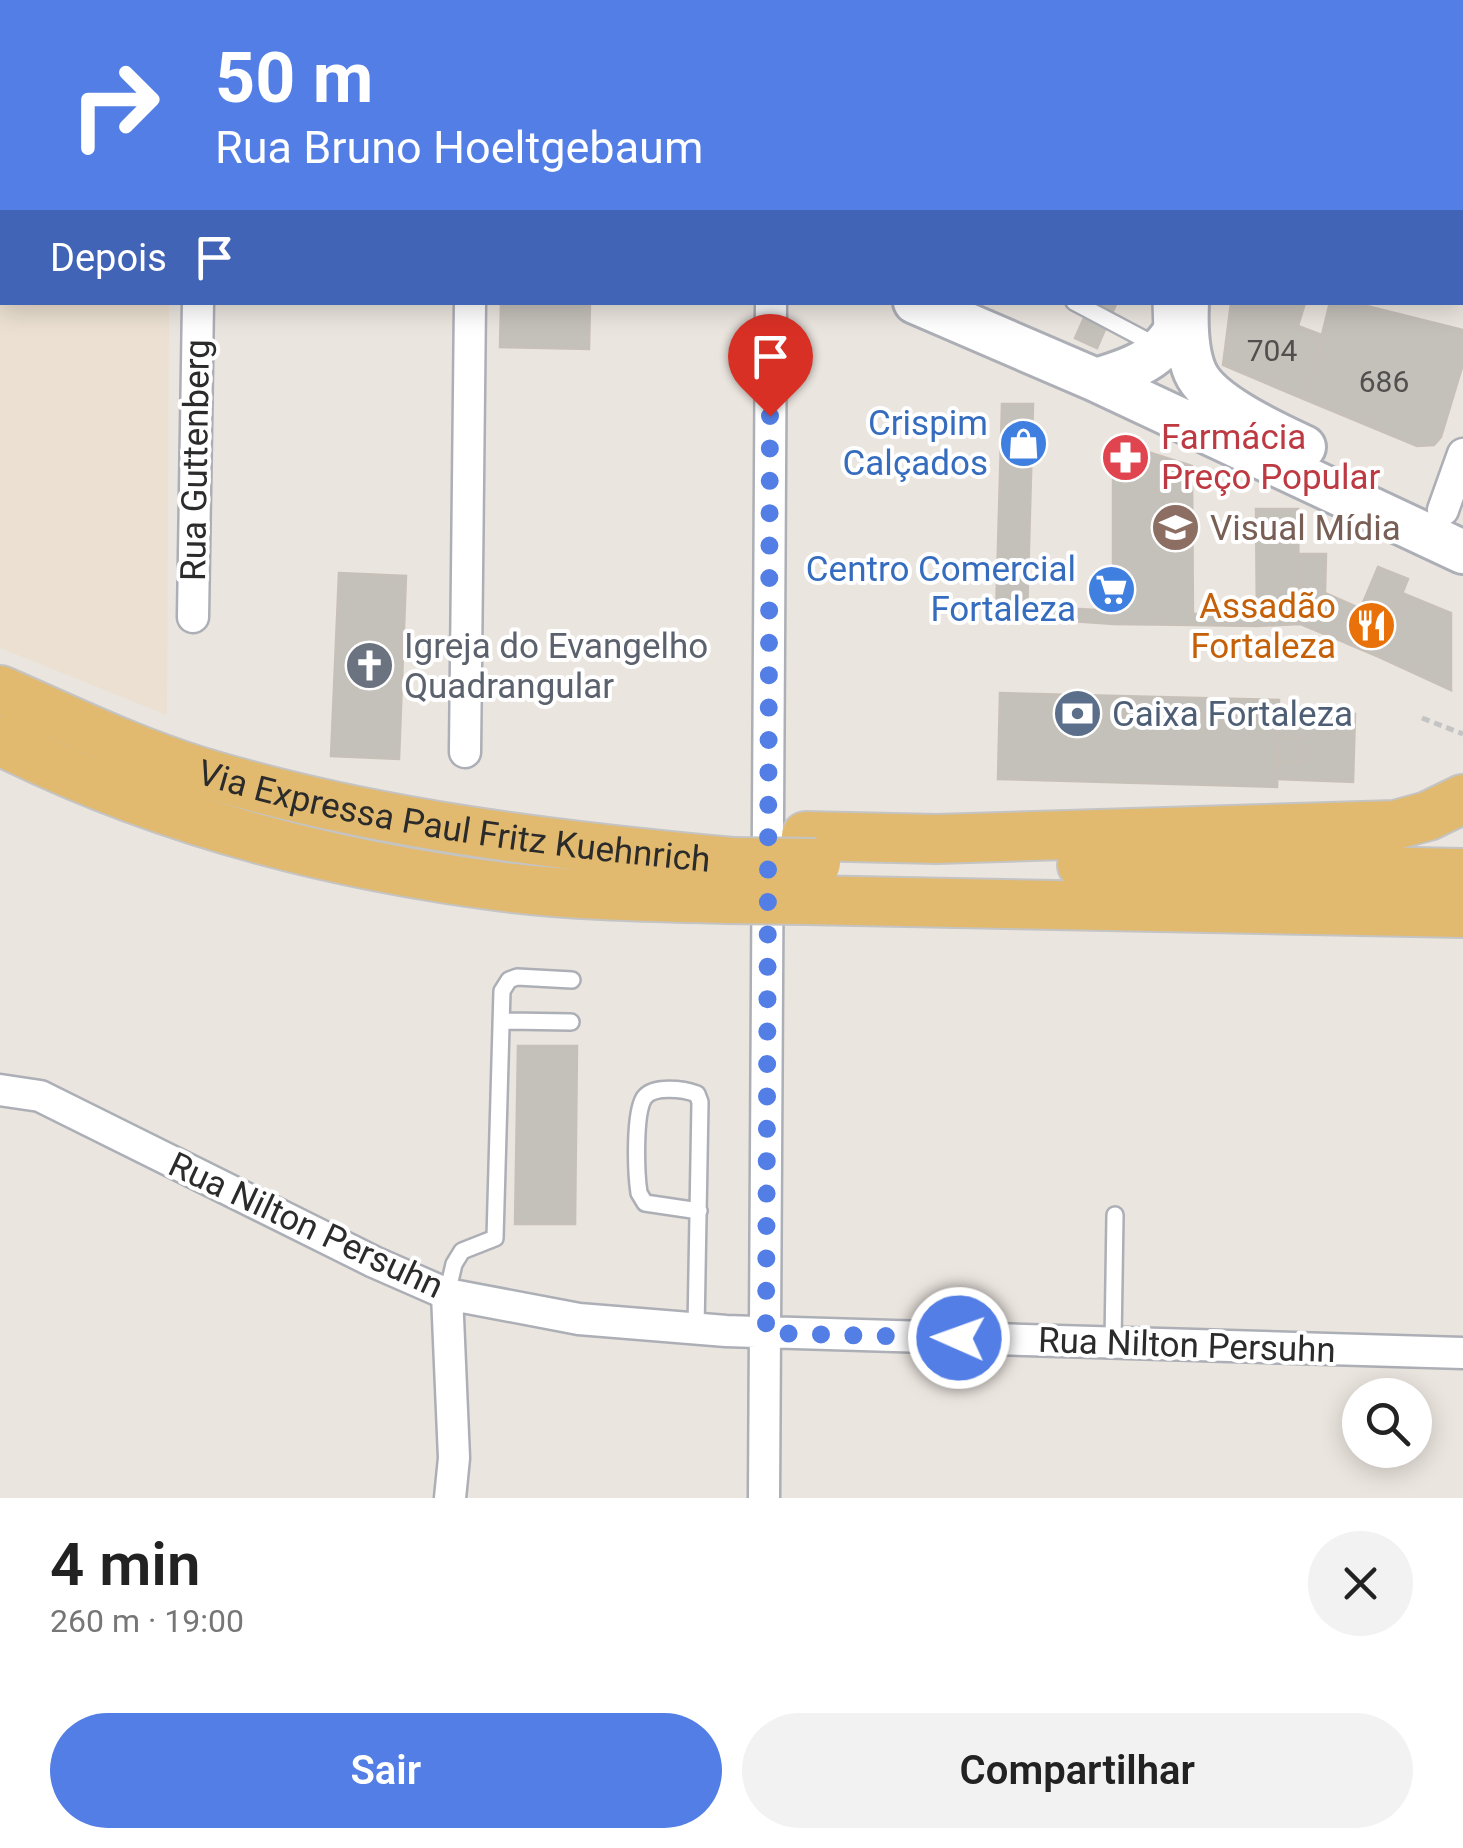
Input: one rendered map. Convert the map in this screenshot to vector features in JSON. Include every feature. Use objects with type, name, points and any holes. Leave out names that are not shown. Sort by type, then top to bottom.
[{"type":"main road","points":[[922,305],[1096,380],[1463,552]]},
{"type":"main road","points":[[1178,305],[1177,354],[1216,397],[1272,432],[1453,515]]},
{"type":"main road","points":[[1096,380],[1177,354]]},
{"type":"main road","name":"Via Expressa Paul Fritz Kuehnrich","points":[[0,690],[197,770],[439,827],[577,848],[729,867],[987,862],[1463,873]]},
{"type":"main road","name":"Via Expressa Paul Fritz Kuehnrich","points":[[0,741],[157,809],[371,864],[504,887],[603,895],[729,867]]},
{"type":"main road","points":[[809,866],[937,839],[1395,826],[1463,799]]},
{"type":"main road","name":"Via Expressa Paul Fritz Kuehnrich","points":[[809,866],[1463,913]]},
{"type":"street","name":"Rua Guttenberg","points":[[193,617],[198,305]]},
{"type":"street","points":[[465,752],[470,305]]},
{"type":"street","points":[[764,1498],[772,305]]},
{"type":"street","points":[[1453,515],[1463,454]]},
{"type":"street","name":"Rua Nilton Persuhn","points":[[0,1090],[40,1096],[374,1262],[447,1294],[579,1319],[766,1333],[1463,1353]]},
{"type":"street","points":[[447,1294],[454,1458],[450,1498]]},
{"type":"lane","points":[[1080,305],[1177,354]]},
{"type":"lane","points":[[447,1294],[454,1264],[462,1252],[495,1238],[502,991],[509,980],[517,978],[572,980]]},
{"type":"lane","points":[[501,1021],[572,1022]]},
{"type":"lane","points":[[696,1329],[699,1211],[700,1102],[697,1094],[688,1090],[653,1090],[645,1097],[638,1115],[639,1193],[645,1203],[699,1211]]},
{"type":"lane","points":[[1113,1343],[1114,1214]]},
{"type":"path","points":[[1422,718],[1463,734]]},
{"type":"shaded area","points":[[0,305],[169,305],[167,715],[0,648]]},
{"type":"building","points":[[501,305],[590,305],[589,349],[500,347]]},
{"type":"building","points":[[1090,305],[1116,305],[1097,348],[1075,338]]},
{"type":"building","points":[[1231,305],[1304,305],[1298,326],[1322,335],[1306,400],[1223,365]]},
{"type":"building","points":[[1329,305],[1363,305],[1463,330],[1463,364],[1441,437],[1434,445],[1417,446],[1306,400]]},
{"type":"building","points":[[1002,404],[1033,404],[1027,618],[996,617]]},
{"type":"building","points":[[1113,441],[1192,466],[1193,625],[1113,624]]},
{"type":"building","points":[[1256,509],[1298,509],[1299,624],[1257,626]]},
{"type":"building","points":[[1299,554],[1326,554],[1325,593],[1361,609],[1346,643],[1300,624]]},
{"type":"building","name":"Assadão Fortaleza","points":[[1378,567],[1408,579],[1377,656],[1346,643]]},
{"type":"building","name":"Igreja do Evangelho Quadrangular","points":[[339,573],[406,576],[399,759],[331,756]]},
{"type":"building","points":[[1402,593],[1451,613],[1451,690],[1377,656]]},
{"type":"building","points":[[1027,606],[1113,611],[1113,624],[1027,618]]},
{"type":"building","points":[[1193,614],[1257,614],[1257,626],[1193,625]]},
{"type":"building","points":[[1000,693],[1279,700],[1277,787],[998,779]]},
{"type":"building","points":[[1279,712],[1355,714],[1353,782],[1277,779],[1277,761],[1302,762],[1303,737],[1278,737]]},
{"type":"building","points":[[1278,737],[1303,737],[1302,762],[1277,761]]},
{"type":"building","points":[[518,1046],[577,1046],[575,1224],[515,1224]]},
{"type":"place","name":"Crispim Calçados","points":[[1023,443]]},
{"type":"place","name":"Farmácia Preço Popular","points":[[1126,457]]},
{"type":"place","name":"Visual Mídia","points":[[1175,528]]},
{"type":"place","name":"Centro Comercial Fortaleza","points":[[1111,589]]},
{"type":"place","name":"Assadão Fortaleza","points":[[1371,626]]},
{"type":"place","name":"Igreja do Evangelho Quadrangular","points":[[369,666]]},
{"type":"place","name":"Caixa Fortaleza","points":[[1077,714]]},
{"type":"route","points":[[770,416],[766,1333],[959,1338]]}]
